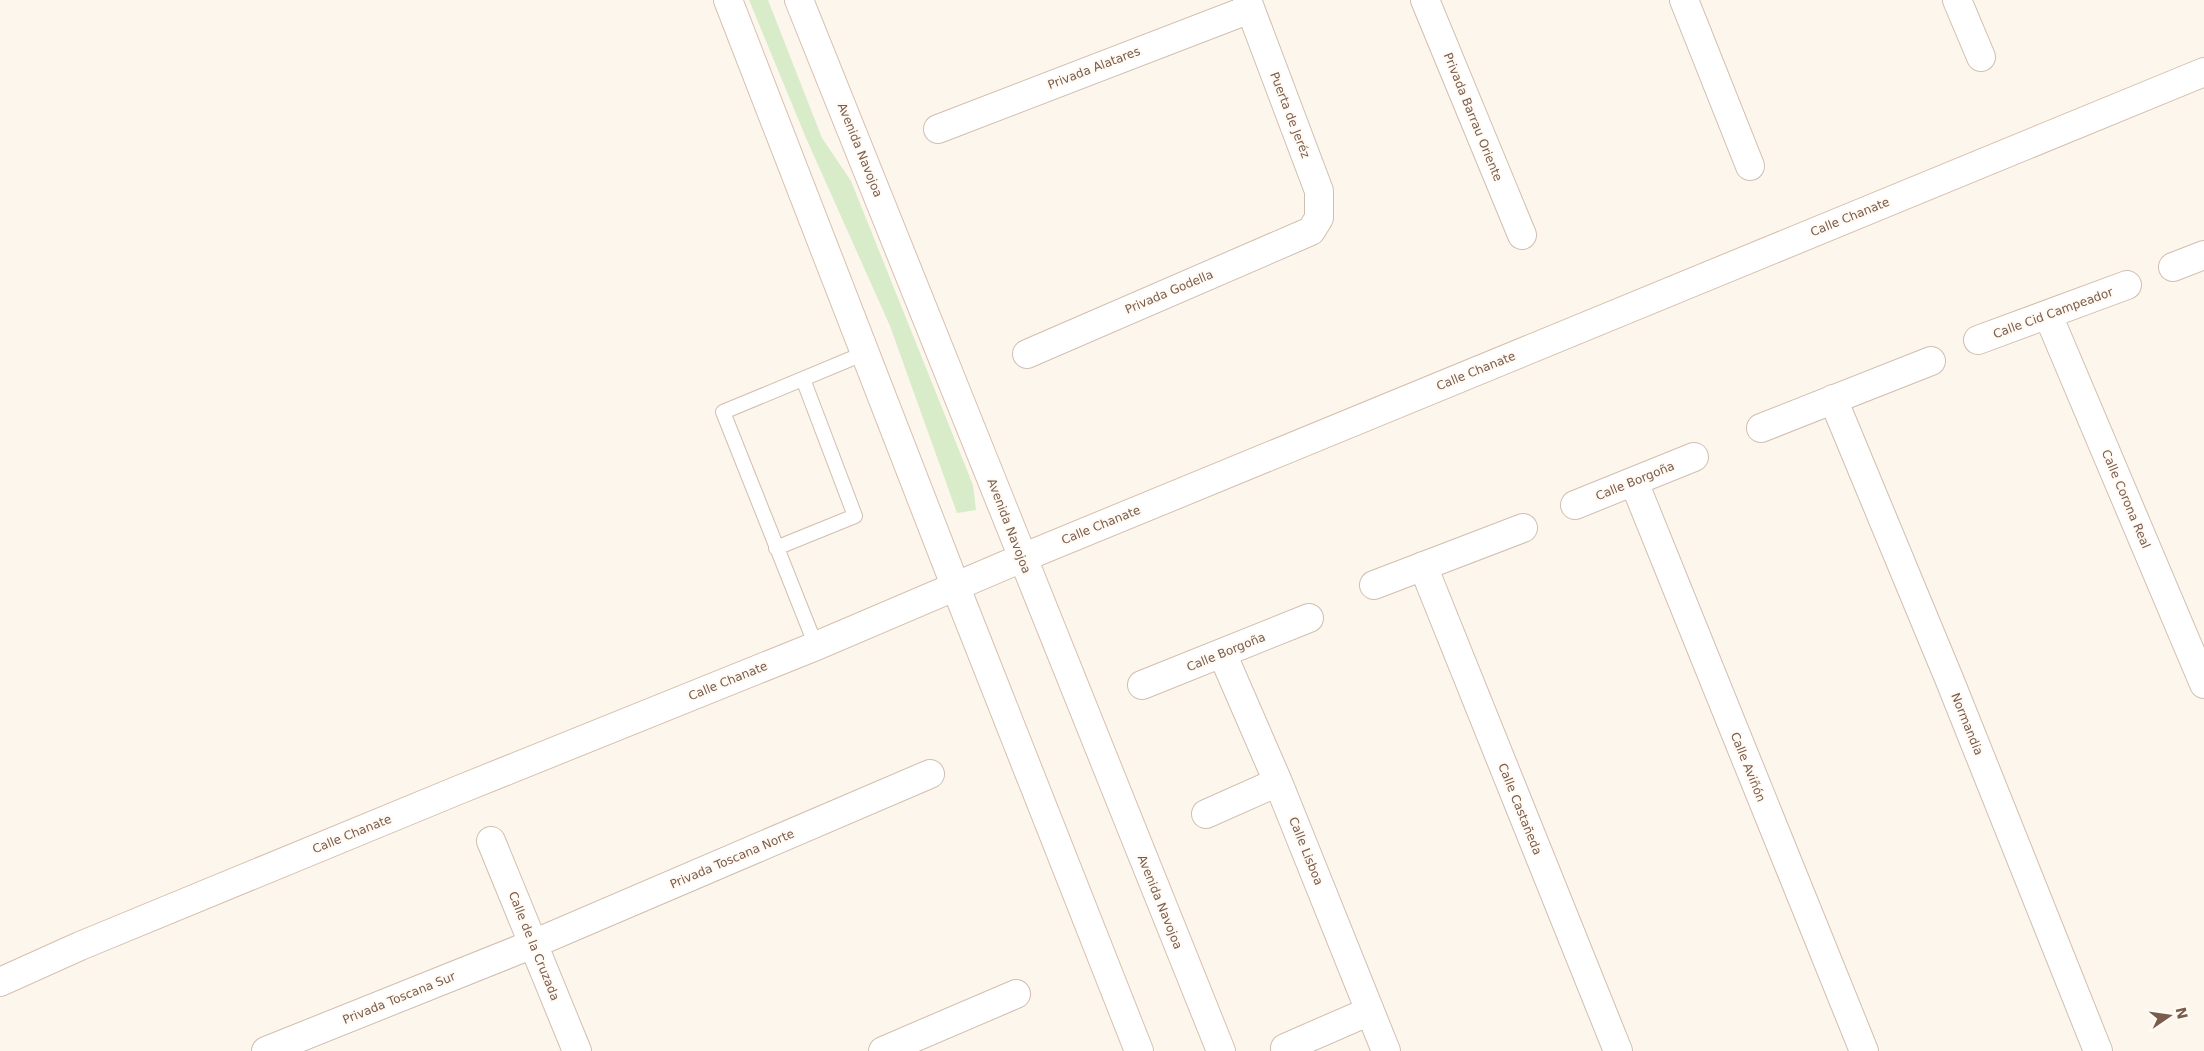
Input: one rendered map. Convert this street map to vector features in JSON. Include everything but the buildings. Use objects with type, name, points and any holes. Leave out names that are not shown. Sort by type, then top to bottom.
[{"type":"street","points":[[728,0],[955,585],[1140,1051]]},
{"type":"street","name":"Avenida Navojoa","points":[[799,0],[938,342],[1022,558],[1221,1051]]},
{"type":"street","name":"Privada Barrau Oriente","points":[[1425,0],[1522,235]]},
{"type":"street","points":[[1684,0],[1750,166]]},
{"type":"street","points":[[1957,0],[1981,58]]},
{"type":"street","name":"Privada Alatares","points":[[938,129],[1249,4]]},
{"type":"street","name":"Puerta de Jeréz","points":[[1249,4],[1319,191],[1319,218],[1311,231]]},
{"type":"street","name":"Calle Chanate","points":[[0,982],[80,946],[370,826],[816,646],[955,585],[2204,72]]},
{"type":"street","name":"Privada Godella","points":[[1027,354],[1311,231]]},
{"type":"street","points":[[2173,267],[2204,255]]},
{"type":"street","name":"Calle Cid Campeador","points":[[1978,340],[2127,285]]},
{"type":"street","name":"Calle Corona Real","points":[[2048,315],[2204,684]]},
{"type":"street","points":[[1761,428],[1931,361]]},
{"type":"street","name":"Normandia","points":[[1833,399],[1950,681],[2098,1051]]},
{"type":"street","name":"Calle Borgoña","points":[[1575,505],[1694,457]]},
{"type":"street","name":"Calle Aviñón","points":[[1634,482],[1864,1051]]},
{"type":"street","points":[[1374,585],[1523,528]]},
{"type":"street","name":"Calle Castañeda","points":[[1423,566],[1618,1051]]},
{"type":"street","name":"Calle Borgoña","points":[[1142,685],[1309,618]]},
{"type":"street","name":"Calle Lisboa","points":[[1222,653],[1278,782],[1386,1051]]},
{"type":"street","name":"Privada Toscana Norte","points":[[533,944],[930,774]]},
{"type":"street","points":[[1206,814],[1278,782]]},
{"type":"street","name":"Calle de la Cruzada","points":[[491,841],[577,1051]]},
{"type":"street","name":"Privada Toscana Sur","points":[[266,1051],[533,944]]},
{"type":"street","points":[[883,1051],[1016,994]]},
{"type":"street","points":[[1285,1048],[1370,1011]]},
{"type":"lane","points":[[816,646],[723,412],[865,353]]},
{"type":"lane","points":[[776,548],[855,516],[803,379]]},
{"type":"green space","points":[[749,0],[768,0],[822,138],[851,181],[973,485],[976,510],[957,513],[890,326],[806,138]]}]
